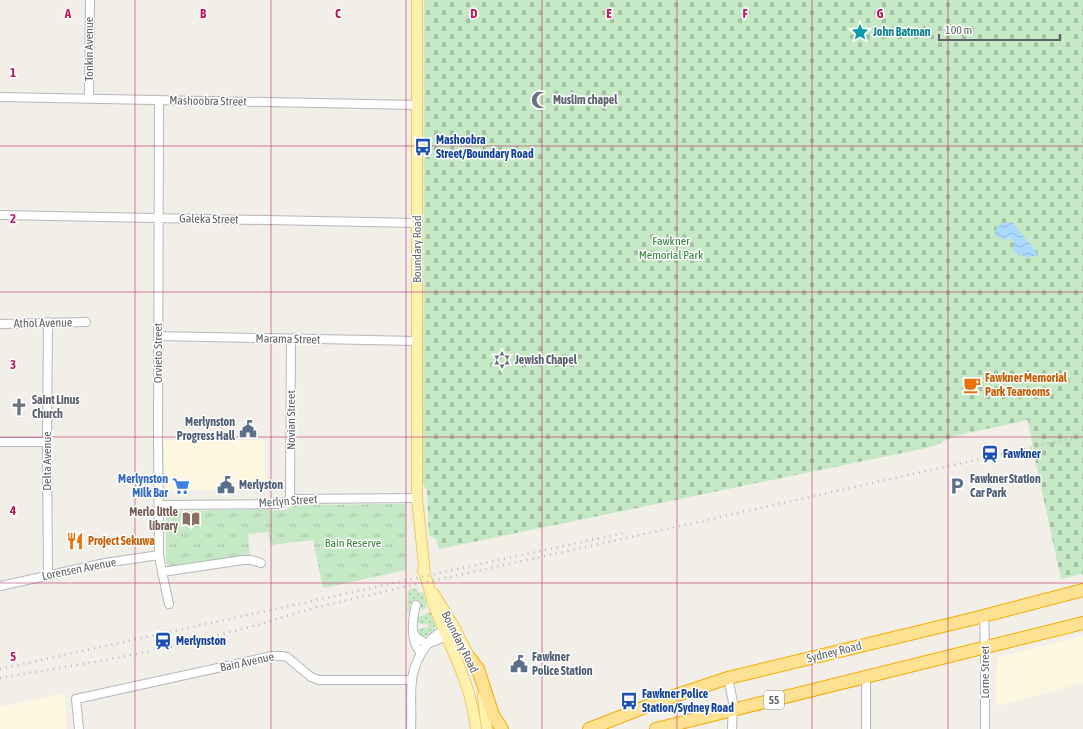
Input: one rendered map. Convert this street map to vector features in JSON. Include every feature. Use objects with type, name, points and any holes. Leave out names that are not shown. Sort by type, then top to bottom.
[{"type":"highway","name":"Sydney Road","points":[[589,729],[668,698],[728,678],[984,616],[1083,590]]},
{"type":"highway","name":"55","points":[[656,729],[1083,623]]},
{"type":"highway","points":[[469,657],[478,669],[493,715],[502,729]]},
{"type":"main road","name":"Boundary Road","points":[[417,0],[417,498],[426,578],[430,597],[459,663],[468,688],[472,702],[476,729]]},
{"type":"main road","name":"Boundary Road","points":[[426,578],[455,628],[478,679],[483,697],[487,729]]},
{"type":"street","name":"Tonkin Avenue","points":[[89,99],[90,0]]},
{"type":"street","name":"Mashoobra Street","points":[[0,97],[417,105]]},
{"type":"street","name":"Orvieto Street","points":[[159,100],[159,555],[170,604]]},
{"type":"street","name":"Galeka Street","points":[[0,215],[417,223]]},
{"type":"street","name":"Delta Avenue","points":[[48,322],[48,575]]},
{"type":"street","name":"Athol Avenue","points":[[0,324],[86,322]]},
{"type":"street","name":"Marama Street","points":[[158,336],[417,341]]},
{"type":"street","name":"Novian Street","points":[[290,500],[291,339]]},
{"type":"street","points":[[0,442],[47,442]]},
{"type":"street","name":"Merlyn Street","points":[[159,505],[278,504],[290,500],[311,499],[417,498]]},
{"type":"street","name":"Lorensen Avenue","points":[[0,586],[105,563],[159,555]]},
{"type":"street","points":[[162,572],[244,560],[261,562]]},
{"type":"street","points":[[416,606],[414,612],[414,643],[421,652]]},
{"type":"street","name":"Lorne Street","points":[[984,616],[985,729]]},
{"type":"street","points":[[445,633],[455,628]]},
{"type":"street","points":[[411,729],[412,680],[415,663],[427,644],[416,637],[414,633]]},
{"type":"street","name":"Boundary Road","points":[[427,644],[445,633]]},
{"type":"street","name":"Bain Avenue","points":[[79,729],[76,698],[278,655],[286,657],[311,678],[318,680],[412,680]]},
{"type":"street","points":[[866,677],[866,729]]},
{"type":"street","points":[[728,678],[733,709],[732,729]]},
{"type":"shaded area","points":[[163,440],[265,440],[265,490],[166,490]]},
{"type":"shaded area","points":[[1083,636],[1083,683],[996,706],[997,657]]},
{"type":"shaded area","points":[[65,693],[67,729],[0,729],[0,707]]},
{"type":"green space","name":"Fawkner Memorial Park","points":[[424,0],[1083,0],[1083,574],[1061,579],[1028,420],[958,435],[931,447],[439,549],[436,539],[429,535],[427,489],[423,485]]},
{"type":"green space","name":"Bain Reserve","points":[[406,504],[406,570],[323,588],[313,540],[271,545],[268,532],[248,534],[250,557],[171,568],[166,563],[166,515],[170,508],[179,511],[268,509],[278,511],[288,509],[295,505]]},
{"type":"green space","points":[[417,588],[419,593],[423,592],[426,601],[426,608],[421,610],[418,602],[410,605],[409,613],[407,613],[408,590]]},
{"type":"green space","points":[[431,612],[435,620],[435,628],[430,634],[421,636],[418,629],[428,627],[428,624],[421,624],[418,622],[418,617]]},
{"type":"water","points":[[1008,222],[1013,223],[1037,253],[1036,256],[1027,257],[1015,253],[1013,249],[1014,242],[1010,238],[1006,239],[996,237],[995,231],[998,226]]},
{"type":"railway","points":[[0,678],[106,660],[181,645],[314,608],[395,589],[1083,436]]},
{"type":"railway","points":[[0,669],[623,533]]},
{"type":"place","name":"John Batman","points":[[860,32]]},
{"type":"place","name":"Muslim chapel","points":[[540,100]]},
{"type":"place","name":"Mashoobra Street/Boundary Road","points":[[423,147]]},
{"type":"place","name":"Jewish Chapel","points":[[502,360]]},
{"type":"place","name":"Fawkner Memorial Park Tearooms","points":[[972,385]]},
{"type":"place","name":"Saint Linus Church","points":[[19,407]]},
{"type":"place","name":"Merlynston Progress Hall","points":[[248,429]]},
{"type":"place","name":"Fawkner","points":[[990,454]]},
{"type":"place","name":"Merlyston","points":[[226,485]]},
{"type":"place","name":"Merlynston Milk Bar","points":[[181,486]]},
{"type":"place","name":"Fawkner Station Car Park","points":[[957,486]]},
{"type":"place","name":"Merlo little library","points":[[191,519]]},
{"type":"place","name":"Project Sekuwa","points":[[75,541]]},
{"type":"place","name":"Merlynston","points":[[163,641]]},
{"type":"place","name":"Fawkner Police Station","points":[[519,664]]},
{"type":"place","name":"Fawkner Police Station/Sydney Road","points":[[629,701]]}]
